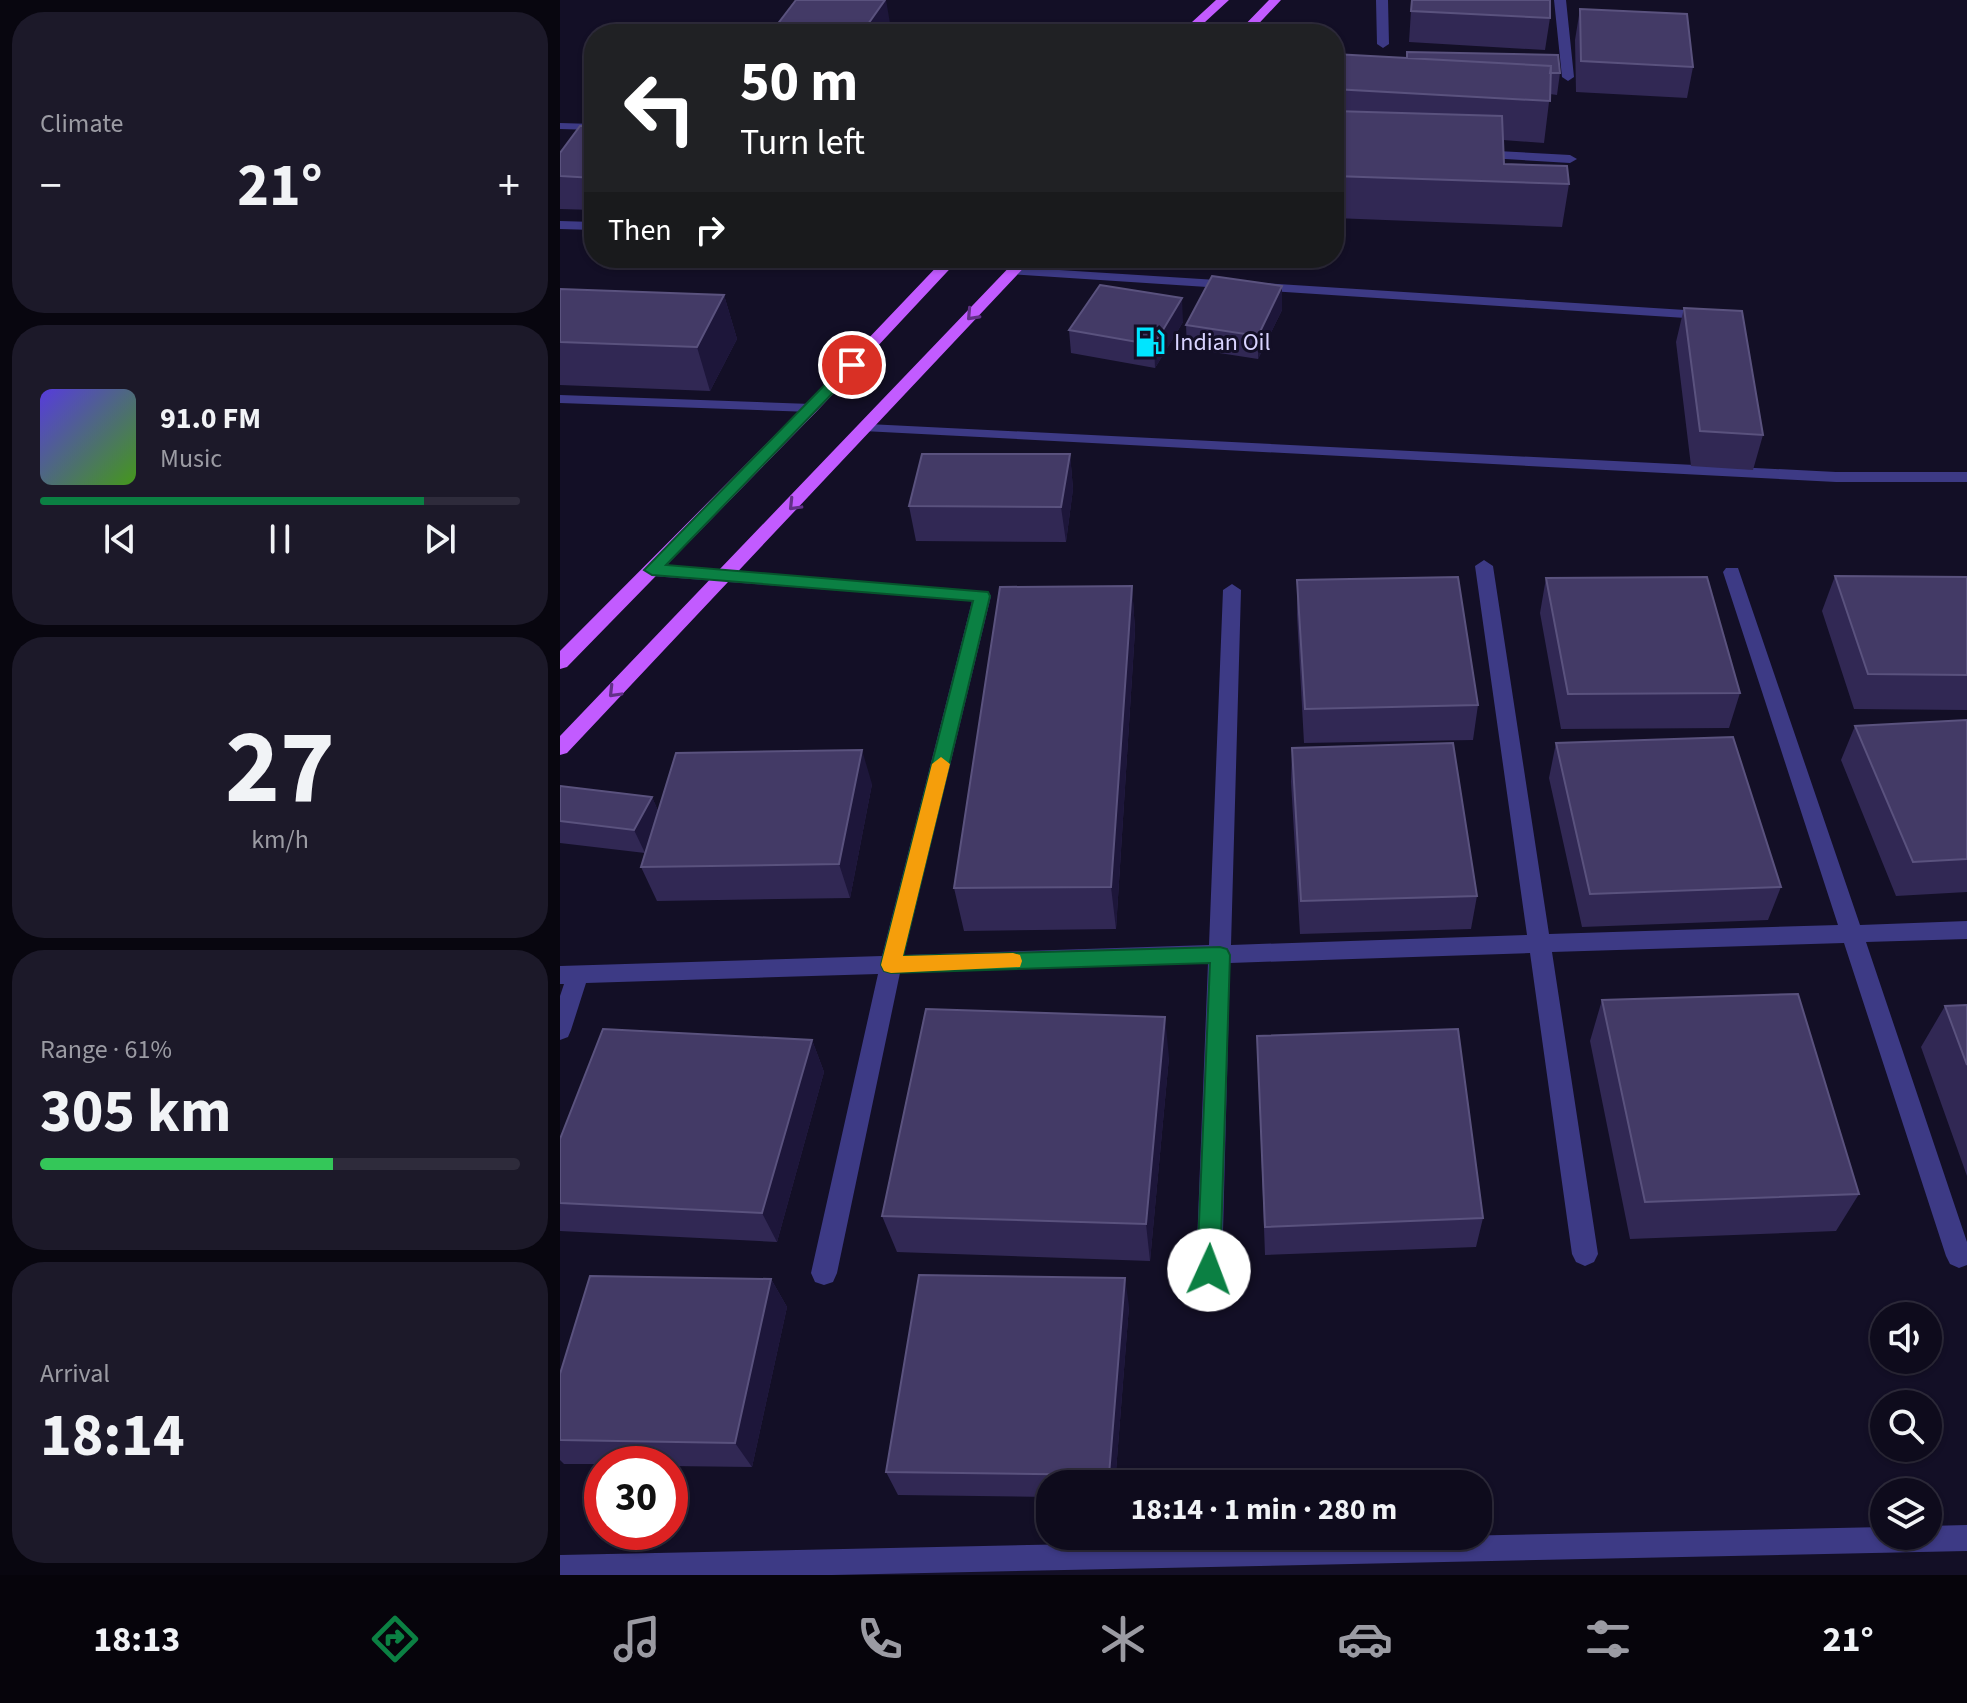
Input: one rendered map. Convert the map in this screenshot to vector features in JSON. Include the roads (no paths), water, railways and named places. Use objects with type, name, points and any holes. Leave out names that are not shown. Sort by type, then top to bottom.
[{"type":"main road","points":[[1196,24],[1223,0]]},
{"type":"main road","points":[[1252,24],[1275,0]]},
{"type":"main road","points":[[560,662],[811,408],[944,268]]},
{"type":"main road","points":[[560,748],[868,428],[1015,268]]},
{"type":"street","points":[[1382,0],[1383,44]]},
{"type":"street","points":[[1560,0],[1568,77]]},
{"type":"street","points":[[1460,153],[1570,159]]},
{"type":"street","points":[[1072,268],[1701,315]]},
{"type":"street","points":[[1484,566],[1585,1254]]},
{"type":"street","points":[[652,570],[982,596],[891,965],[824,1273]]},
{"type":"street","points":[[1732,572],[1959,1256]]},
{"type":"street","points":[[1209,1270],[1232,590]]},
{"type":"street","points":[[560,1030],[569,975],[1967,930]]},
{"type":"lane","points":[[560,126],[584,127]]},
{"type":"lane","points":[[560,225],[584,226]]},
{"type":"lane","points":[[560,399],[811,408]]},
{"type":"lane","points":[[868,428],[1836,477],[1967,477]]},
{"type":"lane","points":[[560,1568],[1967,1538]]},
{"type":"place","name":"Indian Oil","points":[[1150,342]]}]
